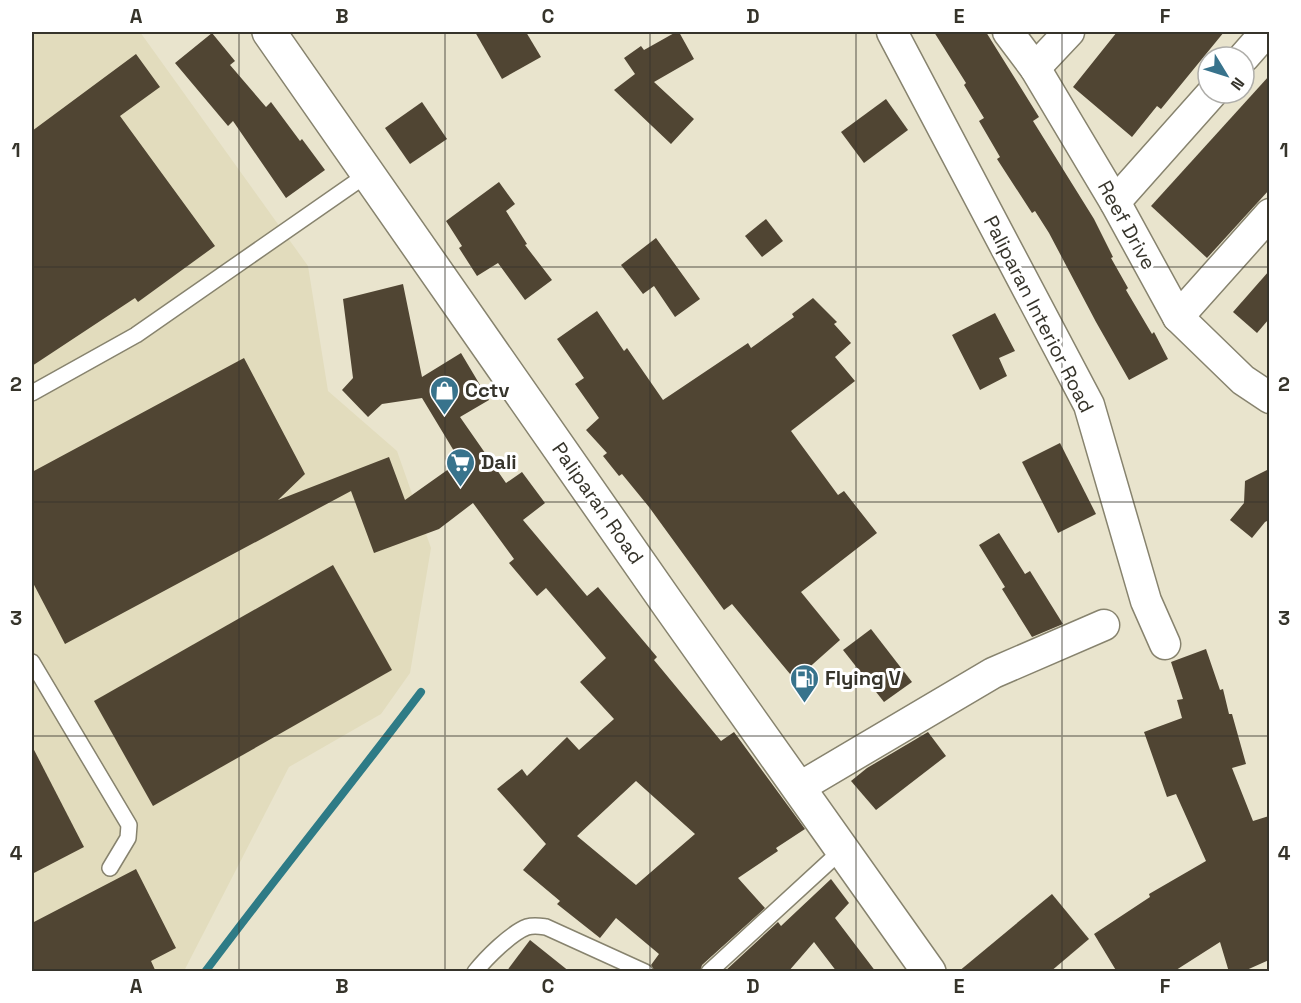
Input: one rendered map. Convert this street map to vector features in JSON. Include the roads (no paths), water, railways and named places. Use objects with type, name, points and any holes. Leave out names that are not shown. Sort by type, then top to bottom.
[{"type":"main road","name":"Paliparan Road","points":[[269,32],[661,594],[929,972]]},
{"type":"street","name":"Paliparan Interior Road","points":[[892,32],[1089,405],[1146,601],[1165,644]]},
{"type":"street","name":"Reef Drive","points":[[1008,32],[1035,68],[1115,202],[1178,317],[1243,380],[1269,398]]},
{"type":"street","points":[[1035,68],[1069,32]]},
{"type":"street","points":[[1255,45],[1266,32]]},
{"type":"street","points":[[1115,202],[1201,105]]},
{"type":"street","points":[[1178,317],[1269,214]]},
{"type":"street","points":[[800,787],[993,673],[1104,625]]},
{"type":"lane","points":[[32,393],[136,336],[369,173]]},
{"type":"lane","points":[[32,662],[129,825],[128,838],[110,868]]},
{"type":"lane","points":[[709,972],[843,849]]},
{"type":"lane","points":[[475,972],[521,930],[537,925],[645,972]]},
{"type":"waterway","points":[[205,972],[421,692]]},
{"type":"place","name":"Cctv","points":[[444,416]]},
{"type":"place","name":"Dali","points":[[460,488]]},
{"type":"place","name":"Flying V","points":[[804,704]]}]
